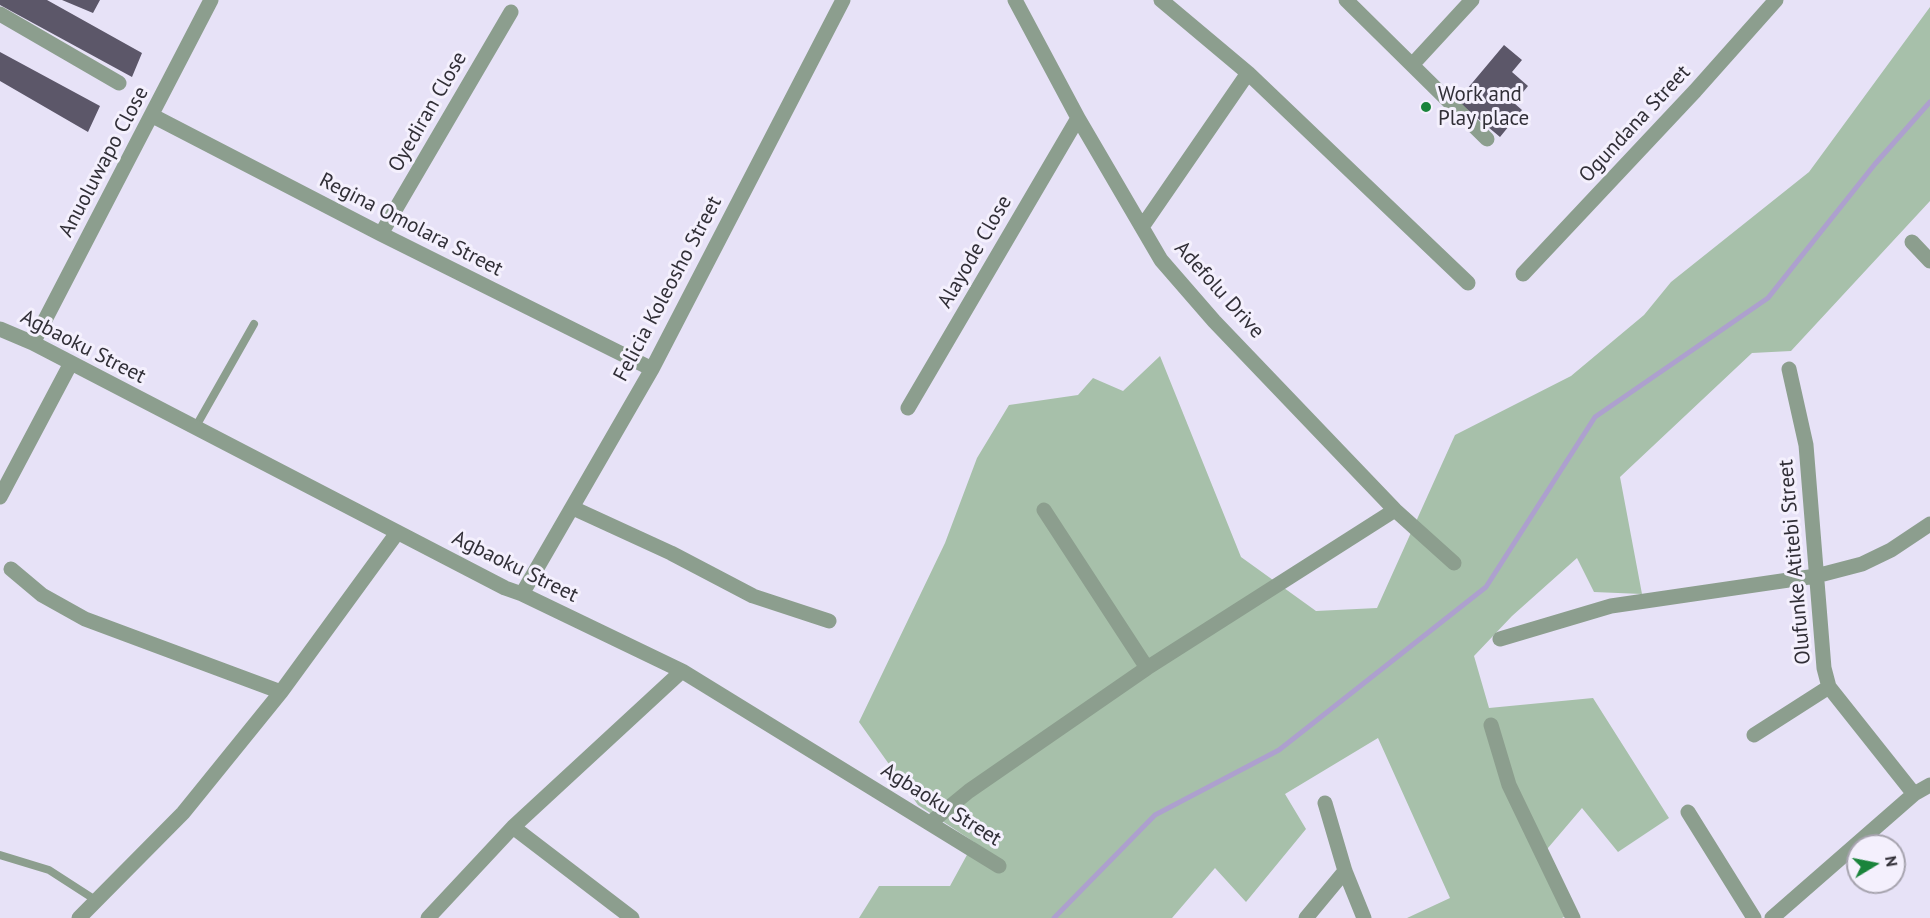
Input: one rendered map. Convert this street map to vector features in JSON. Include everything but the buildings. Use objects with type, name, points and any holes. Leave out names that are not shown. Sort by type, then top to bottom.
[{"type":"street","name":"Anuoluwapo Close","points":[[33,343],[153,116],[211,0]]},
{"type":"street","name":"Felicia Koleosho Street","points":[[522,594],[652,369],[843,0]]},
{"type":"street","name":"Adefolu Drive","points":[[1015,0],[1078,118],[1161,260],[1214,321],[1395,510],[1454,563]]},
{"type":"street","points":[[1161,0],[1248,72],[1468,283]]},
{"type":"street","points":[[1346,0],[1487,139]]},
{"type":"street","points":[[1412,65],[1472,0]]},
{"type":"street","name":"Ogundana Street","points":[[1523,274],[1695,91],[1776,0]]},
{"type":"street","name":"Oyediran Close","points":[[381,234],[511,12]]},
{"type":"street","points":[[0,14],[119,83]]},
{"type":"street","points":[[1142,227],[1248,72]]},
{"type":"street","name":"Regina Omolara Street","points":[[153,116],[381,234],[652,369]]},
{"type":"street","name":"Alayode Close","points":[[908,408],[1078,118]]},
{"type":"street","points":[[1912,242],[1930,261]]},
{"type":"street","name":"Agbaoku Street","points":[[0,329],[33,343],[505,588],[682,671],[999,866]]},
{"type":"street","points":[[0,497],[71,363]]},
{"type":"street","name":"Olufunke Atitebi Street","points":[[1789,369],[1806,445],[1824,668],[1829,687],[1914,795]]},
{"type":"street","points":[[573,508],[671,553],[753,596],[829,621]]},
{"type":"street","points":[[1044,510],[1148,668]]},
{"type":"street","points":[[930,823],[969,791],[1148,668],[1395,510]]},
{"type":"street","points":[[1500,639],[1611,606],[1816,576],[1862,564],[1891,550],[1930,524]]},
{"type":"street","points":[[79,918],[183,813],[281,692],[397,533]]},
{"type":"street","points":[[11,569],[42,595],[85,619],[281,692]]},
{"type":"street","points":[[428,918],[513,827],[682,671]]},
{"type":"street","points":[[1754,735],[1829,687]]},
{"type":"street","points":[[1491,725],[1509,785],[1573,918]]},
{"type":"street","points":[[1772,918],[1914,795],[1930,785]]},
{"type":"street","points":[[1325,802],[1345,871],[1364,918]]},
{"type":"street","points":[[1688,812],[1754,918]]},
{"type":"street","points":[[513,827],[632,918]]},
{"type":"street","points":[[1306,918],[1345,871]]},
{"type":"lane","points":[[195,428],[254,324]]},
{"type":"lane","points":[[0,855],[49,870],[97,901]]},
{"type":"green space","points":[[1930,7],[1930,201],[1791,351],[1752,353],[1620,477],[1642,594],[1594,592],[1577,558],[1512,616],[1474,656],[1489,708],[1593,698],[1669,818],[1618,852],[1582,808],[1542,855],[1570,914],[1562,918],[1407,918],[1450,898],[1378,738],[1285,794],[1306,829],[1246,902],[1215,868],[1172,918],[859,918],[879,886],[950,886],[974,842],[918,805],[859,722],[945,543],[977,458],[1009,405],[1078,395],[1093,378],[1123,391],[1160,356],[1241,557],[1316,611],[1377,608],[1455,435],[1571,376],[1644,315],[1671,282],[1809,172]]},
{"type":"waterway","points":[[1054,918],[1155,815],[1279,750],[1486,587],[1595,417],[1768,298],[1875,164],[1930,102]]},
{"type":"place","name":"Work and Play place","points":[[1426,107]]}]
